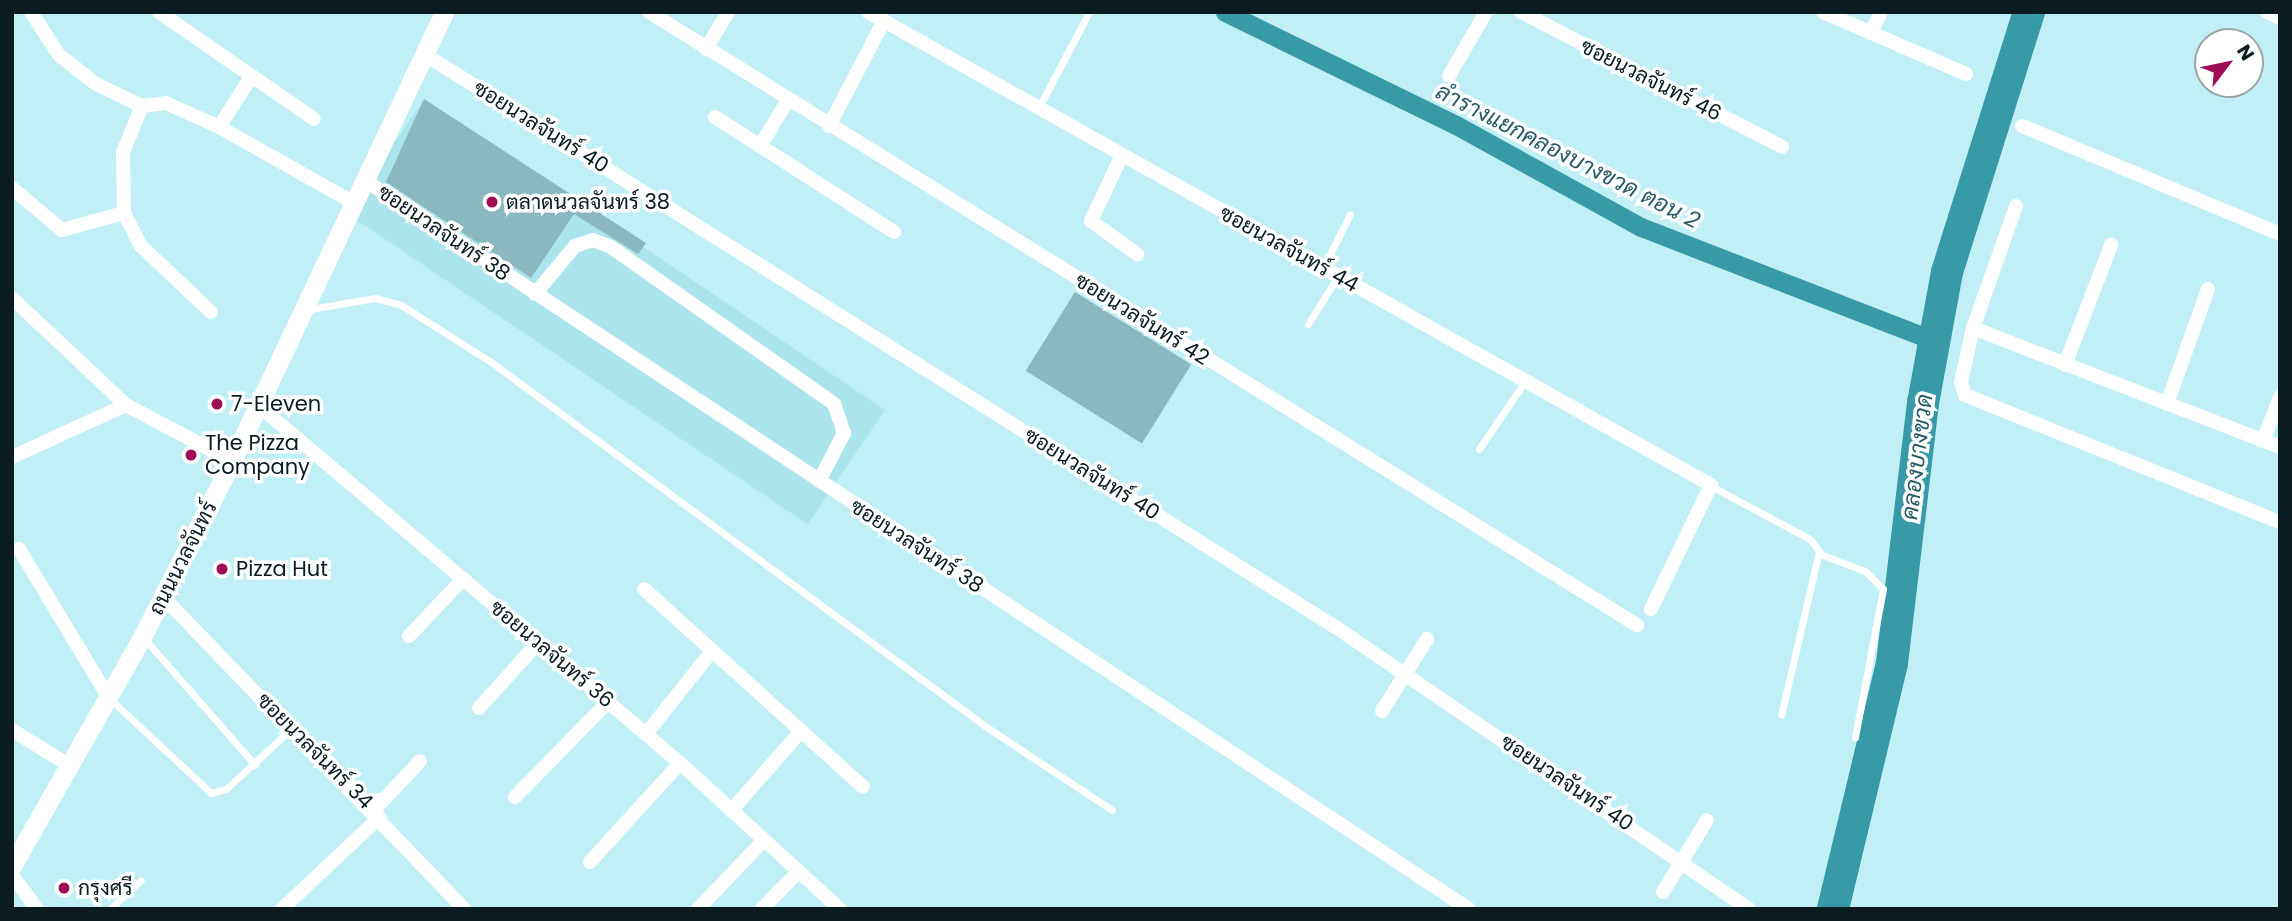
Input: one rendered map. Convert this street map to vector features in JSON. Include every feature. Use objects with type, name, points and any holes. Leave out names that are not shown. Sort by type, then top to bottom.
[{"type":"main road","name":"ถนนนวลจันทร์","points":[[12,866],[109,698],[232,461],[356,204],[444,12]]},
{"type":"street","points":[[31,12],[59,55],[96,84],[142,106],[166,103],[219,127],[356,204]]},
{"type":"street","points":[[159,12],[314,119]]},
{"type":"street","name":"ซอยนวลจันทร์ 42","points":[[649,12],[1637,625]]},
{"type":"street","points":[[706,48],[728,12]]},
{"type":"street","name":"ซอยนวลจันทร์ 44","points":[[868,12],[1711,485]]},
{"type":"street","points":[[1449,76],[1486,12]]},
{"type":"street","name":"ซอยนวลจันทร์ 46","points":[[1521,12],[1782,147]]},
{"type":"street","points":[[1823,12],[1966,74]]},
{"type":"street","points":[[1871,33],[1881,12]]},
{"type":"street","points":[[2267,12],[2280,18]]},
{"type":"street","points":[[829,126],[884,21]]},
{"type":"street","name":"ซอยนวลจันทร์ 40","points":[[424,54],[1405,674],[1749,909]]},
{"type":"street","points":[[219,127],[251,77]]},
{"type":"street","points":[[760,146],[788,100]]},
{"type":"street","points":[[142,106],[122,152],[124,213],[141,246],[211,312]]},
{"type":"street","points":[[715,117],[894,232]]},
{"type":"street","points":[[2022,126],[2280,234]]},
{"type":"street","points":[[1122,155],[1091,220],[1137,254]]},
{"type":"street","name":"ซอยนวลจันทร์ 38","points":[[366,181],[1469,909]]},
{"type":"street","points":[[12,187],[62,230],[124,213]]},
{"type":"street","points":[[2016,206],[1973,328],[1961,382],[1975,402],[2280,522]]},
{"type":"street","points":[[535,294],[575,246],[593,240],[611,247],[834,404],[844,433],[819,481]]},
{"type":"street","points":[[2065,365],[2111,245]]},
{"type":"street","points":[[2167,404],[2208,289]]},
{"type":"street","points":[[12,298],[126,405],[232,461]]},
{"type":"street","points":[[1973,328],[2280,447]]},
{"type":"street","points":[[2263,441],[2280,397]]},
{"type":"street","points":[[12,457],[126,405]]},
{"type":"street","name":"ซอยนวลจันทร์ 36","points":[[258,406],[680,763],[840,909]]},
{"type":"street","points":[[1651,609],[1711,485]]},
{"type":"street","points":[[19,549],[109,698]]},
{"type":"street","points":[[409,636],[463,579]]},
{"type":"street","points":[[644,589],[863,787]]},
{"type":"street","name":"ซอยนวลจันทร์ 34","points":[[163,597],[377,814],[464,909]]},
{"type":"street","points":[[1382,710],[1427,639]]},
{"type":"street","points":[[479,708],[538,643]]},
{"type":"street","points":[[646,734],[712,651]]},
{"type":"street","points":[[515,797],[608,702]]},
{"type":"street","points":[[12,730],[70,766]]},
{"type":"street","points":[[731,811],[802,731]]},
{"type":"street","points":[[282,909],[377,814],[420,761]]},
{"type":"street","points":[[590,862],[680,763]]},
{"type":"street","points":[[1663,892],[1707,820]]},
{"type":"street","points":[[698,909],[764,840]]},
{"type":"street","points":[[762,909],[798,872]]},
{"type":"street","points":[[12,875],[37,909]]},
{"type":"lane","points":[[1039,107],[1089,12]]},
{"type":"lane","points":[[1323,268],[1350,214]]},
{"type":"lane","points":[[1308,324],[1338,276]]},
{"type":"lane","points":[[305,310],[375,298],[401,305],[491,362],[985,726],[1112,810]]},
{"type":"lane","points":[[1479,449],[1525,381]]},
{"type":"lane","points":[[1711,485],[1810,539],[1820,554],[1865,571],[1883,589],[1855,737]]},
{"type":"lane","points":[[1781,715],[1820,554]]},
{"type":"lane","points":[[142,637],[255,765]]},
{"type":"lane","points":[[109,698],[211,793],[226,789],[292,728]]},
{"type":"lane","points":[[110,909],[141,880]]},
{"type":"shaded area","points":[[424,99],[885,410],[808,524],[347,213]]},
{"type":"building","name":"ตลาดนวลจันทร์ 38","points":[[424,99],[646,243],[638,254],[574,214],[531,278],[386,182]]},
{"type":"building","points":[[1075,292],[1191,365],[1142,443],[1026,371]]},
{"type":"waterway","name":"ลำรางแยกคลองบางขวด ตอน 2","points":[[1225,12],[1456,125],[1641,227],[1935,341]]},
{"type":"waterway","name":"คลองบางขวด","points":[[1833,909],[1892,663],[1923,403],[1947,272],[2029,12]]},
{"type":"place","name":"ตลาดนวลจันทร์ 38","points":[[492,202]]},
{"type":"place","name":"7-Eleven","points":[[217,404]]},
{"type":"place","name":"The Pizza Company","points":[[191,455]]},
{"type":"place","name":"Pizza Hut","points":[[222,569]]},
{"type":"place","name":"กรุงศรี","points":[[64,888]]}]
